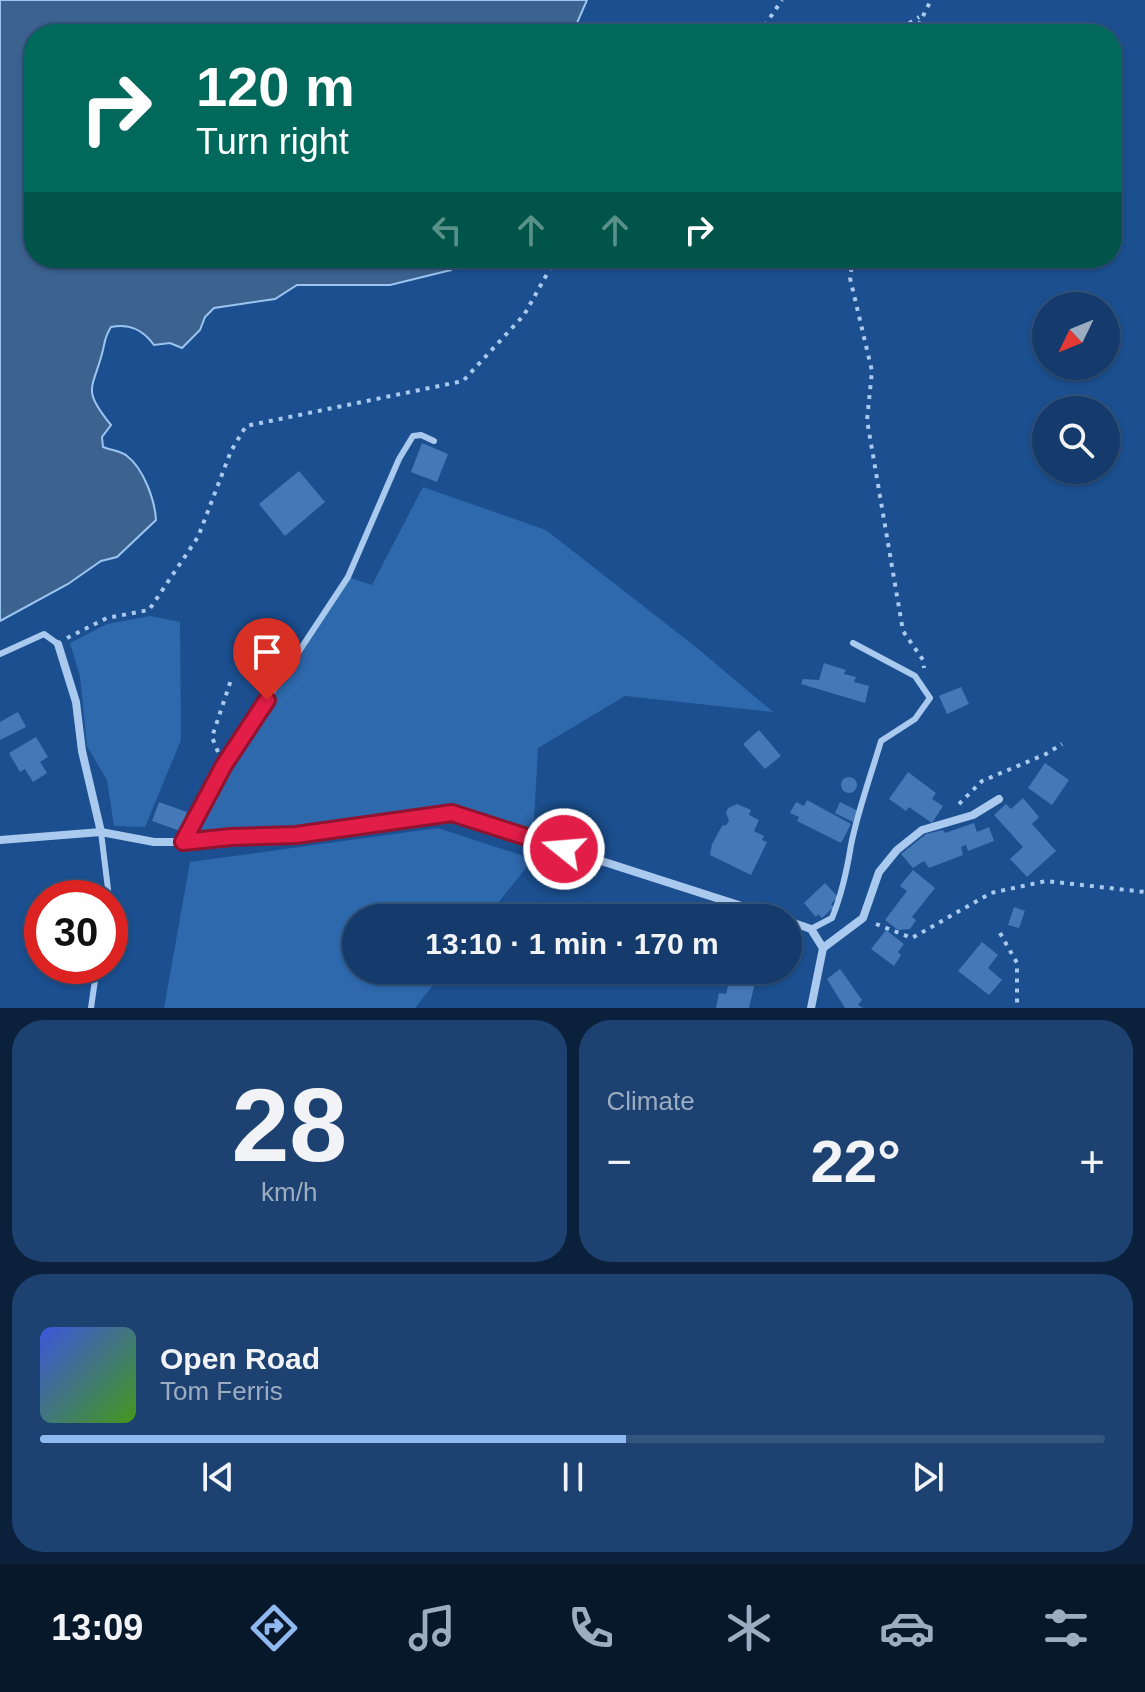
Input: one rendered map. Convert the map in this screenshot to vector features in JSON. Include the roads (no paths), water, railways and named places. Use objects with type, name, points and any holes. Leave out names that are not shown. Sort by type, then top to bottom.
[{"type":"street","points":[[58,644],[76,702],[82,751],[101,832]]},
{"type":"street","points":[[811,1008],[823,948],[863,918],[879,872],[897,850],[922,830],[973,815],[999,799]]},
{"type":"street","points":[[0,840],[101,832],[154,842],[183,842],[296,835],[452,813],[735,904]]},
{"type":"street","points":[[802,926],[811,929],[823,948]]},
{"type":"lane","points":[[183,842],[224,765],[348,577],[399,459],[413,436],[421,435],[434,441]]},
{"type":"lane","points":[[0,654],[44,634],[58,644]]},
{"type":"lane","points":[[811,929],[832,918],[837,906],[881,741],[915,719],[930,698],[915,676],[853,643]]},
{"type":"lane","points":[[101,832],[107,880]]},
{"type":"lane","points":[[91,1008],[94,984]]}]
